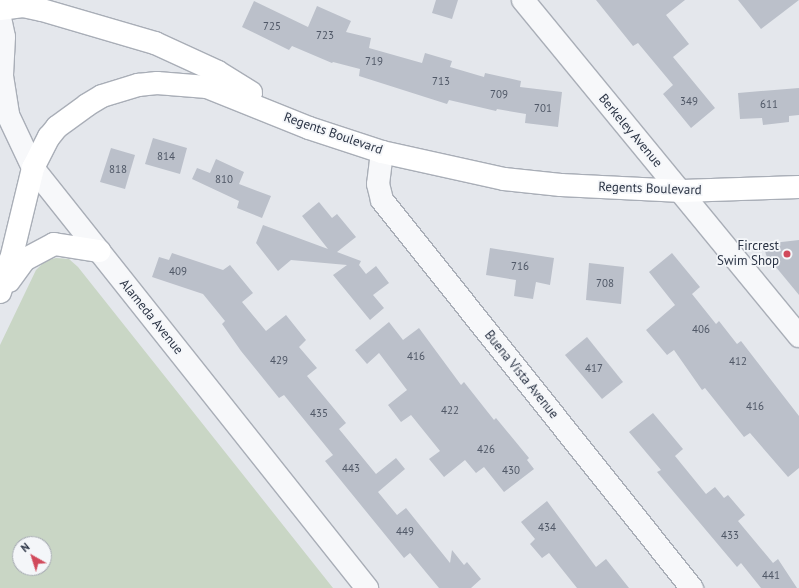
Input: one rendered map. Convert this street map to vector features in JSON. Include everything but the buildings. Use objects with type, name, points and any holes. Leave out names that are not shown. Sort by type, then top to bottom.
[{"type":"main road","points":[[0,9],[23,6],[42,10],[155,43],[218,72],[308,128]]},
{"type":"main road","name":"Regents Boulevard","points":[[0,293],[11,260],[33,168],[49,137],[57,127],[102,96],[138,85],[157,83],[207,87],[308,128],[382,152],[504,179],[561,185],[682,191],[799,188]]},
{"type":"main road","points":[[0,293],[24,260],[54,244],[99,251]]},
{"type":"street","name":"Berkeley Avenue","points":[[523,0],[682,191],[799,336]]},
{"type":"street","name":"Alameda Avenue","points":[[0,18],[4,37],[2,76],[8,115],[33,168],[367,588]]},
{"type":"street","name":"Buena Vista Avenue","points":[[382,152],[378,184],[382,200],[692,588]]},
{"type":"green space","points":[[56,258],[69,259],[78,267],[333,588],[0,588],[0,345],[36,270],[45,261]]},
{"type":"place","name":"Fircrest Swim Shop","points":[[787,254]]}]
